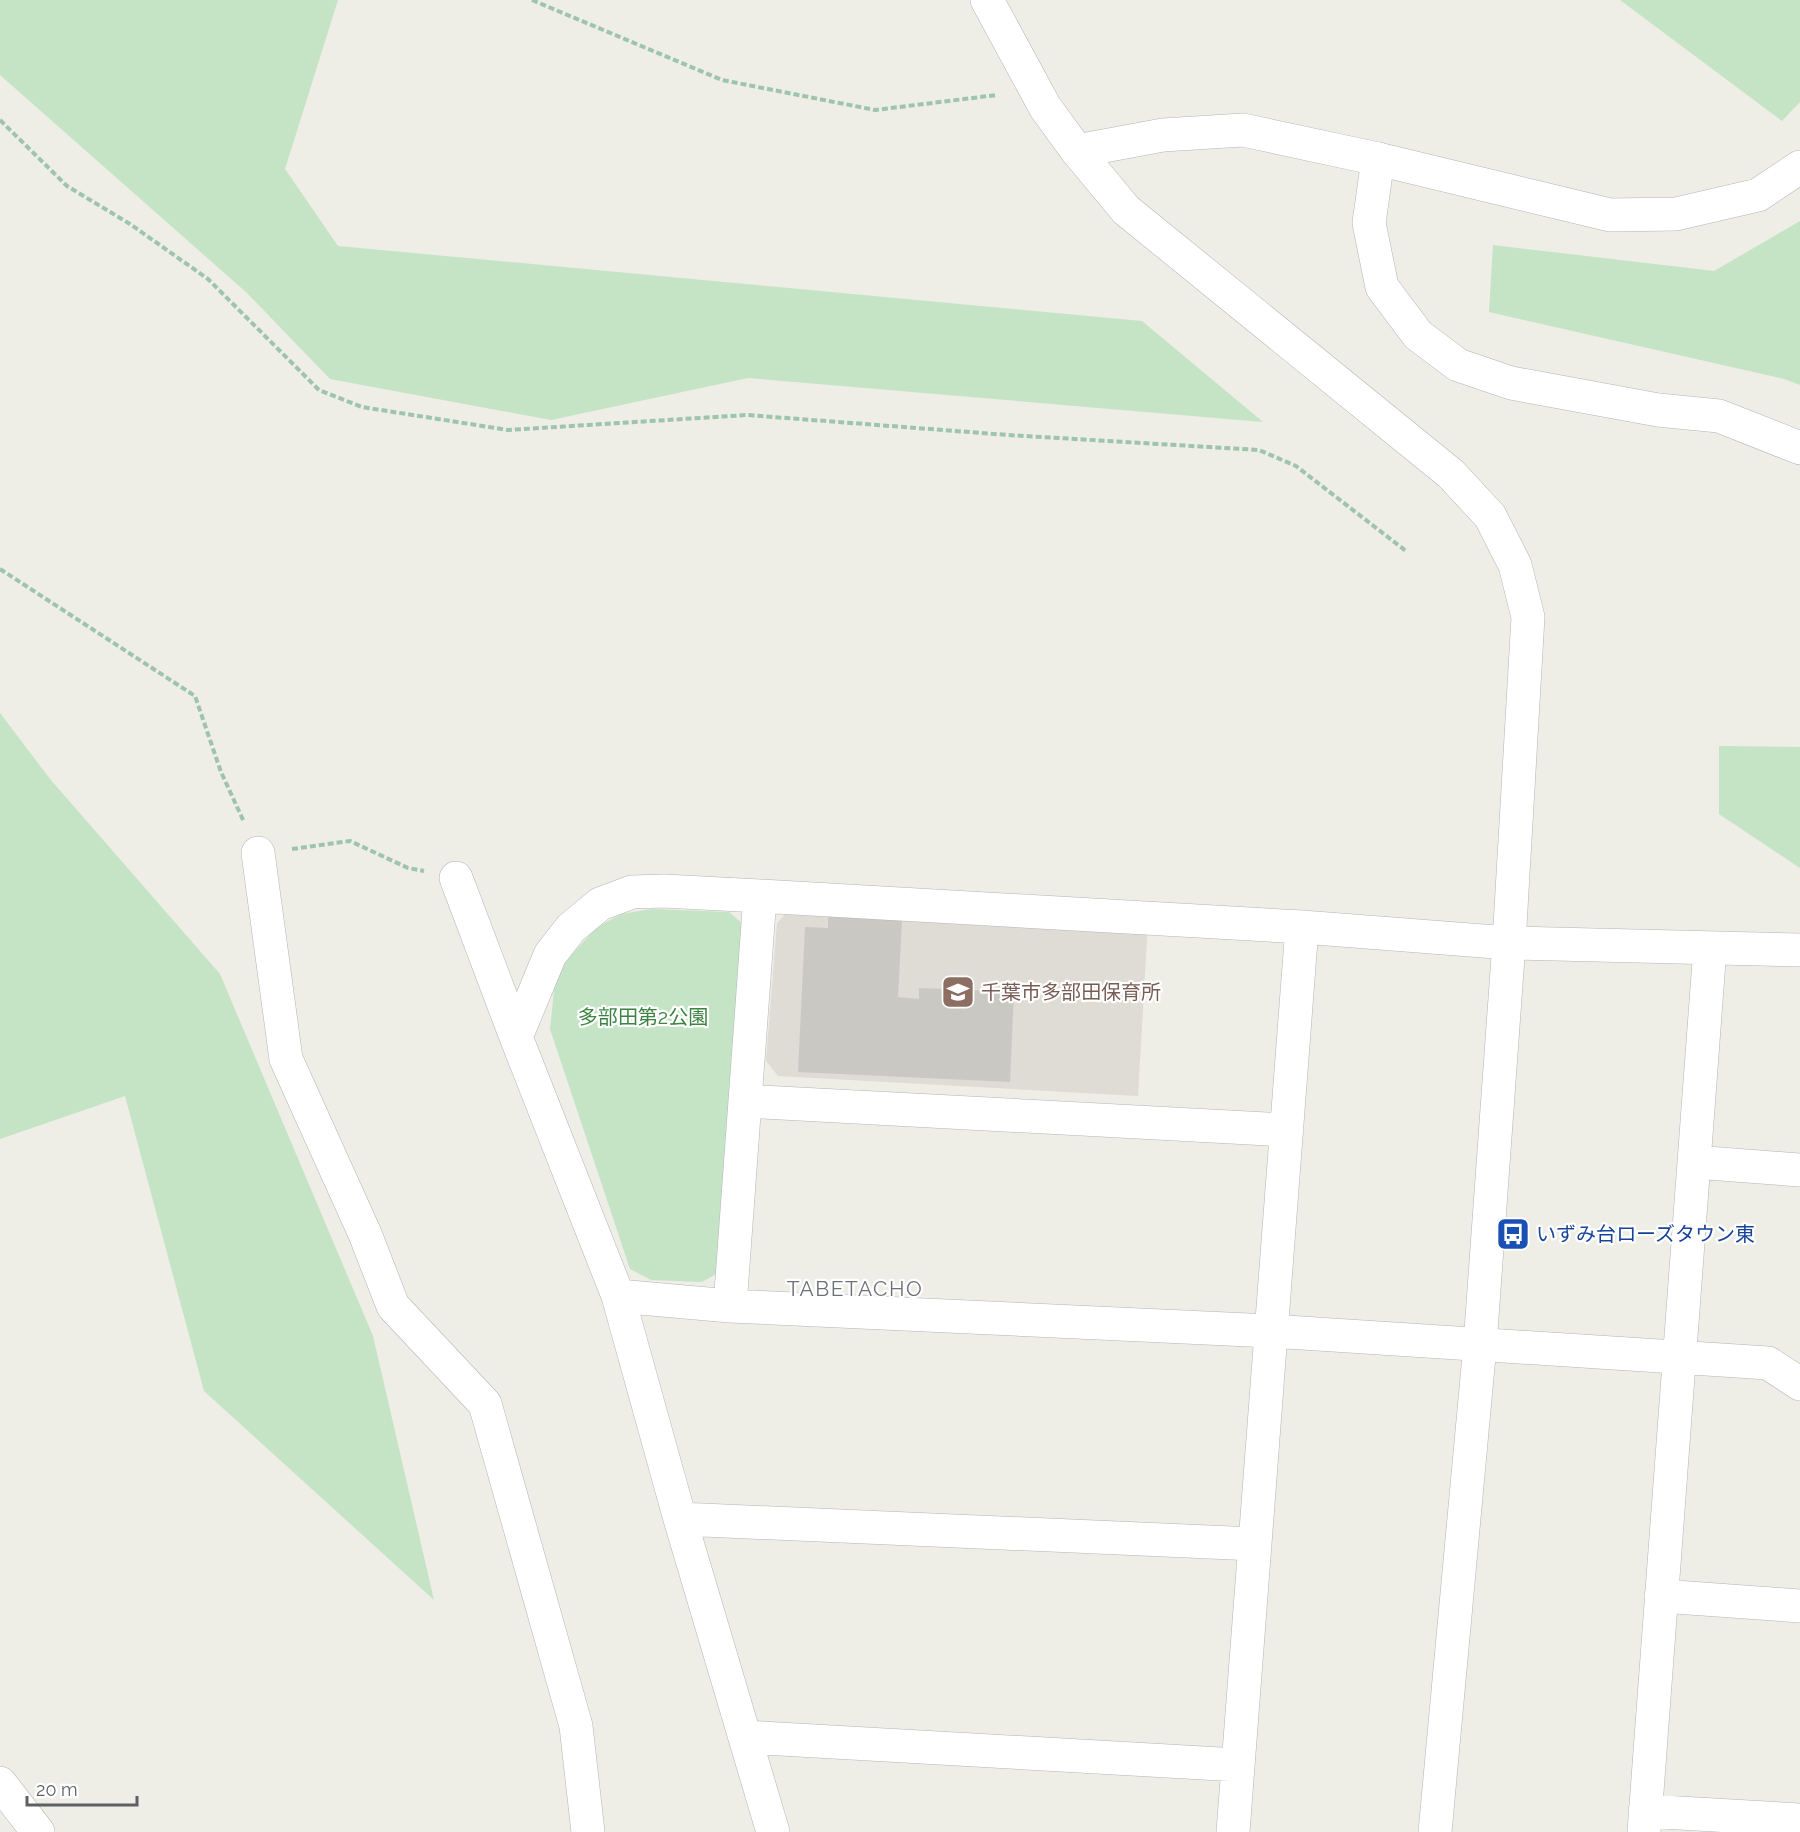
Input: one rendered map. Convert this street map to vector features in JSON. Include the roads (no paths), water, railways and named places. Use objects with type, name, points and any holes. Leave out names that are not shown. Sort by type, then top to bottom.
[{"type":"street","points":[[987,0],[1045,107],[1077,151],[1126,210],[1451,474],[1490,516],[1515,565],[1528,617],[1509,943],[1480,1345],[1435,1832]]},
{"type":"street","points":[[1077,151],[1162,135],[1243,130],[1378,159],[1610,215],[1676,214],[1758,195],[1800,167]]},
{"type":"street","points":[[1378,159],[1369,223],[1382,287],[1418,335],[1458,364],[1511,383],[1658,410],[1719,416],[1800,448]]},
{"type":"street","points":[[258,853],[286,1059],[365,1234],[393,1306],[485,1404],[576,1726],[588,1832]]},
{"type":"street","points":[[456,878],[618,1296],[773,1832]]},
{"type":"street","points":[[516,1037],[550,955],[571,928],[600,904],[632,892],[664,891],[760,896],[1302,927],[1509,943],[1800,950]]},
{"type":"street","points":[[730,1306],[760,896]]},
{"type":"street","points":[[1233,1832],[1302,927]]},
{"type":"street","points":[[1710,948],[1645,1822],[1800,1820]]},
{"type":"street","points":[[745,1101],[1287,1130]]},
{"type":"street","points":[[1694,1162],[1800,1170]]},
{"type":"street","points":[[618,1296],[730,1306],[1271,1330],[1768,1363],[1800,1384]]},
{"type":"street","points":[[681,1519],[1255,1544]]},
{"type":"street","points":[[1661,1596],[1800,1606]]},
{"type":"street","points":[[745,1737],[1238,1765]]},
{"type":"street","points":[[0,1783],[38,1832]]},
{"type":"place","name":"千葉市多部田保育所","points":[[958,992]]},
{"type":"place","name":"いずみ台ローズタウン東","points":[[1513,1234]]},
{"type":"district","name":"TABETACHO","points":[[855,1288]]},
{"type":"park label","name":"多部田第2公園","points":[[643,1017]]}]
